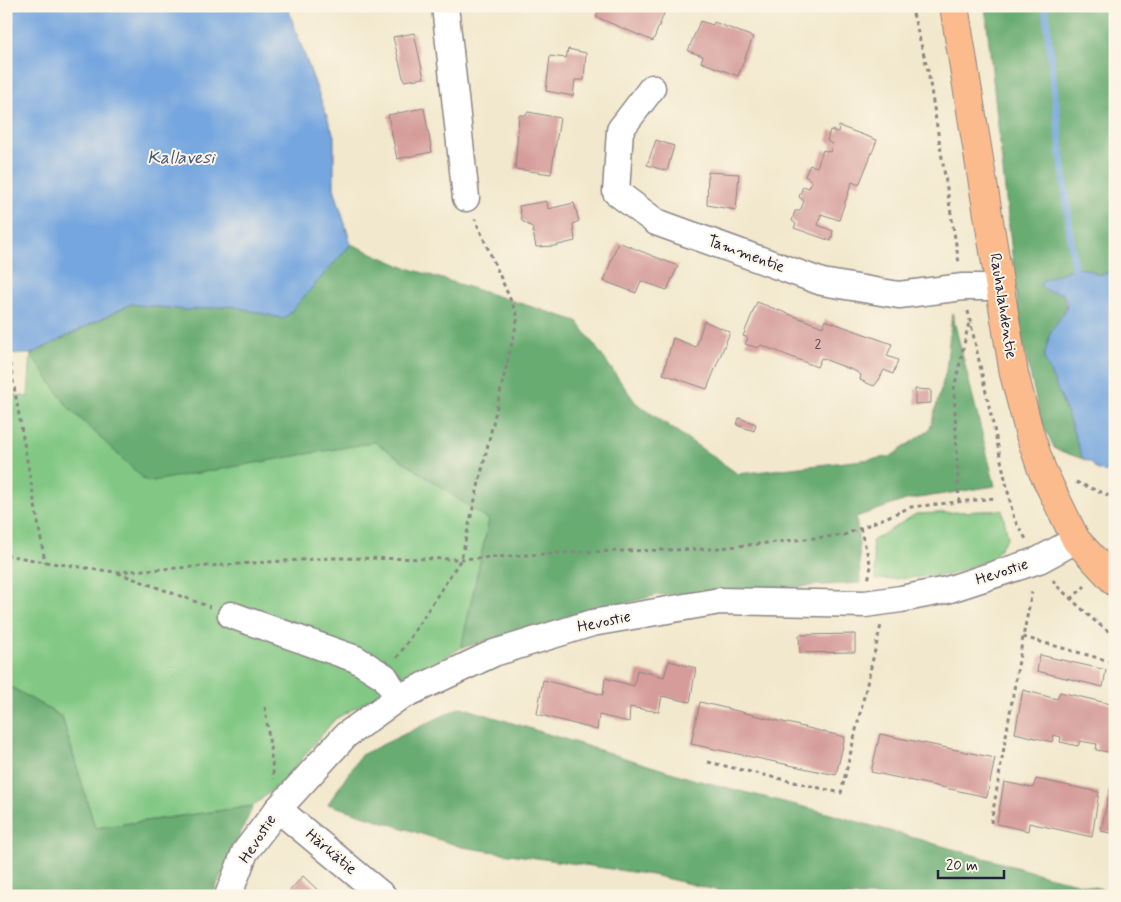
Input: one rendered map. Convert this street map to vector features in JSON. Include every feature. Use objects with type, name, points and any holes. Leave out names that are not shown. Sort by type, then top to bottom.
[{"type":"main road","name":"Rauhalahdentie","points":[[954,6],[1014,374],[1030,435],[1042,470],[1076,540],[1115,582]]},
{"type":"street","points":[[445,6],[466,198]]},
{"type":"street","name":"Tammentie","points":[[652,88],[620,130],[616,192],[656,222],[822,282],[899,295],[963,287],[999,287]]},
{"type":"street","name":"Hevostie","points":[[228,896],[245,852],[278,809],[391,688],[494,653],[592,623],[720,601],[874,610],[901,599],[947,590],[1038,560],[1076,540]]},
{"type":"street","points":[[231,615],[356,659],[391,688]]},
{"type":"street","name":"Härkätie","points":[[278,809],[383,896]]},
{"type":"path","points":[[391,688],[461,559],[518,317],[466,198]]},
{"type":"path","points":[[959,502],[954,389],[970,319]]},
{"type":"path","points":[[10,364],[44,562]]},
{"type":"path","points":[[1075,482],[1115,498]]},
{"type":"path","points":[[6,555],[115,572],[331,558],[461,559],[577,552],[709,548],[844,535],[911,507],[994,498]]},
{"type":"path","points":[[708,762],[841,794],[874,610],[871,566],[860,528]]},
{"type":"path","points":[[115,572],[231,615]]},
{"type":"path","points":[[991,823],[1032,592]]},
{"type":"path","points":[[1023,637],[1109,661]]},
{"type":"path","points":[[265,707],[278,809]]},
{"type":"green space","points":[[985,6],[1111,6],[1115,17],[1115,271],[1099,275],[1086,269],[1074,268],[1042,281],[1050,292],[1062,293],[1064,299],[1065,309],[1063,314],[1050,333],[1061,397],[1083,459],[1055,449],[1042,424],[1021,336]]},
{"type":"green space","points":[[351,244],[404,267],[577,321],[636,403],[738,474],[890,457],[930,429],[946,371],[952,313],[995,486],[906,500],[856,517],[860,583],[657,595],[461,648],[489,520],[375,442],[147,482],[68,407],[31,354],[131,304],[187,310],[232,306],[284,319]]},
{"type":"green space","points":[[31,354],[68,407],[147,481],[375,442],[489,520],[461,648],[335,719],[283,781],[253,806],[95,828],[62,717],[6,684],[6,393],[28,397]]},
{"type":"green space","points":[[1002,510],[1008,537],[993,558],[949,575],[876,580],[872,541],[916,514]]},
{"type":"green space","points":[[6,684],[62,717],[95,828],[253,806],[212,896],[6,896]]},
{"type":"green space","points":[[461,707],[696,780],[820,811],[1047,876],[1115,892],[1115,896],[741,896],[652,875],[462,847],[328,804],[361,755]]},
{"type":"water","name":"Kallavesi","points":[[6,6],[287,6],[334,136],[334,188],[351,244],[284,319],[232,306],[187,310],[131,304],[31,354],[6,354]]},
{"type":"water","points":[[1074,268],[1086,269],[1099,275],[1115,271],[1115,475],[1096,469],[1091,462],[1083,459],[1061,397],[1044,358],[1050,333],[1066,309],[1067,302],[1062,293],[1050,292],[1040,287],[1042,281]]},
{"type":"building","points":[[600,6],[667,6],[653,41],[596,17]]},
{"type":"building","points":[[700,21],[713,25],[714,22],[753,37],[738,76],[701,62],[703,56],[688,51]]},
{"type":"building","points":[[414,33],[424,78],[404,81],[393,37]]},
{"type":"building","points":[[568,49],[586,53],[584,80],[575,80],[573,96],[546,91],[550,56],[566,58]]},
{"type":"building","points":[[424,108],[432,152],[397,159],[388,115]]},
{"type":"building","points":[[528,112],[560,118],[551,174],[515,169],[519,115],[526,115]]},
{"type":"building","points":[[839,126],[877,140],[859,185],[852,182],[839,220],[821,214],[818,225],[833,231],[831,241],[794,228],[796,224],[792,221],[795,211],[800,211],[804,201],[799,197],[803,186],[809,188],[812,181],[805,176],[810,165],[817,167],[823,150],[830,152],[832,144],[827,141],[830,130],[838,132]]},
{"type":"building","points":[[656,140],[674,146],[667,171],[647,165]]},
{"type":"building","points":[[708,172],[739,174],[736,210],[707,205]]},
{"type":"building","points":[[547,201],[548,209],[574,203],[579,221],[573,224],[575,241],[554,246],[536,247],[532,227],[522,221],[519,206]]},
{"type":"building","points":[[618,242],[678,266],[667,290],[641,281],[636,293],[604,281]]},
{"type":"building","points":[[757,302],[823,327],[825,320],[892,344],[887,356],[898,360],[893,374],[884,370],[874,386],[860,380],[861,375],[855,371],[821,358],[817,367],[761,345],[758,348],[745,344],[748,338],[743,336]]},
{"type":"building","points":[[704,321],[730,332],[707,389],[663,374],[673,338],[696,347]]},
{"type":"building","points":[[915,389],[931,390],[931,403],[915,404]]},
{"type":"building","points":[[739,418],[756,424],[754,431],[737,425]]},
{"type":"building","points":[[855,634],[855,652],[800,653],[799,635]]},
{"type":"building","points":[[1040,655],[1106,670],[1103,687],[1037,671]]},
{"type":"building","points":[[669,661],[696,668],[690,702],[662,696],[659,712],[630,707],[629,722],[599,715],[597,730],[537,714],[543,680],[603,695],[605,678],[634,686],[637,670],[664,677]]},
{"type":"building","points":[[1023,690],[1057,699],[1060,692],[1115,705],[1115,719],[1108,752],[1096,750],[1097,744],[1080,741],[1078,746],[1060,742],[1061,737],[1054,735],[1052,742],[1015,733]]},
{"type":"building","points":[[700,702],[845,737],[836,775],[691,744]]},
{"type":"building","points":[[880,734],[995,758],[987,797],[871,772]]},
{"type":"building","points":[[1036,779],[1099,792],[1092,837],[1029,823],[1028,831],[997,824],[1004,782],[1033,788]]},
{"type":"building","points":[[1111,785],[1115,786],[1115,834],[1101,831]]},
{"type":"building","points":[[303,876],[324,896],[285,896]]},
{"type":"waterway","points":[[1045,6],[1074,268]]}]
